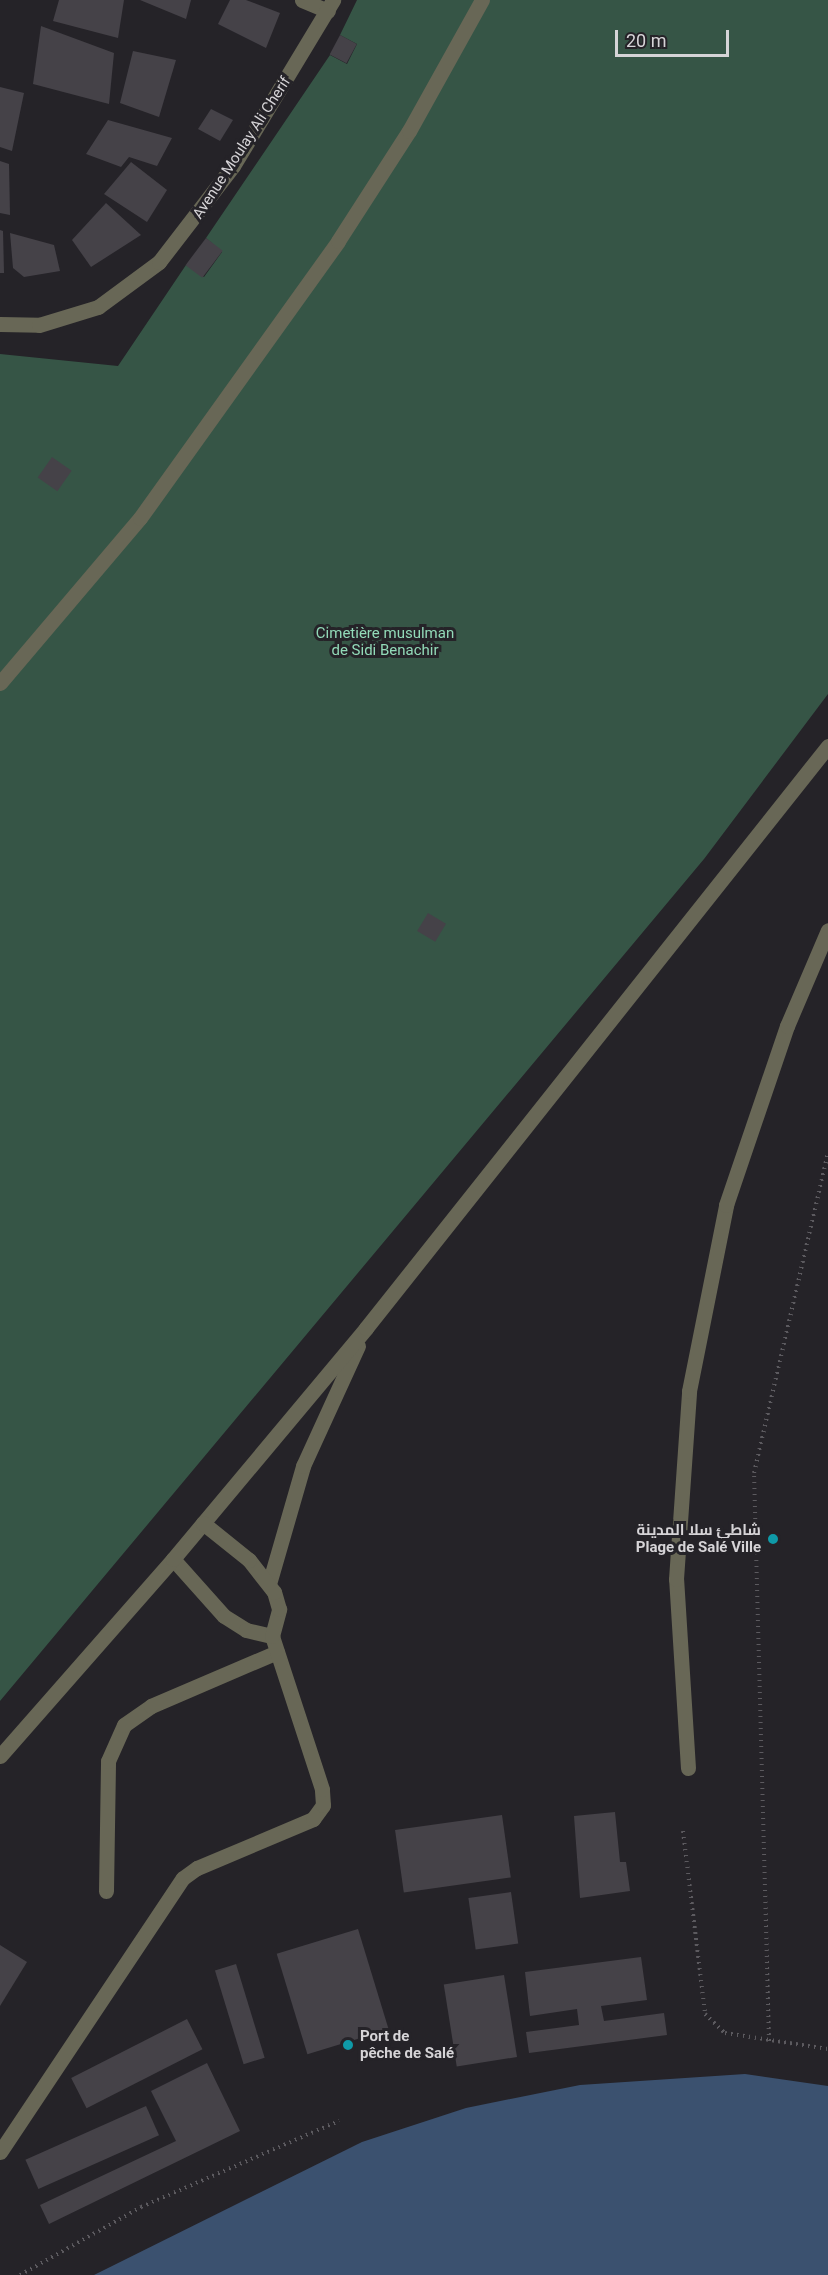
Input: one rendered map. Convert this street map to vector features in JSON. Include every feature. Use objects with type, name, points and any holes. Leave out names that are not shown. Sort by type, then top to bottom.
[{"type":"street","points":[[302,0],[330,5]]},
{"type":"street","points":[[0,683],[140,518],[338,241],[409,131],[482,0]]},
{"type":"street","name":"Avenue Moulay Ali Cherif","points":[[0,324],[39,325],[98,307],[159,262],[233,166],[330,5]]},
{"type":"street","points":[[0,1756],[173,1559],[366,1328],[828,746]]},
{"type":"street","points":[[688,1768],[676,1579],[694,1359],[726,1205],[787,1026],[828,930]]},
{"type":"street","points":[[269,1584],[303,1466],[366,1328]]},
{"type":"street","points":[[0,2152],[183,1878],[319,1813],[322,1789],[272,1636],[279,1610],[269,1584],[241,1552],[202,1523]]},
{"type":"street","points":[[173,1559],[224,1616],[246,1630],[272,1636]]},
{"type":"street","points":[[106,1892],[108,1761],[124,1725],[151,1706],[277,1652]]},
{"type":"path","points":[[769,2041],[754,1473],[828,1153]]},
{"type":"path","points":[[683,1831],[705,2014],[725,2033],[828,2049]]},
{"type":"path","points":[[20,2275],[141,2207],[339,2121]]},
{"type":"green space","name":"Cimetière musulman de Sidi Benachir","points":[[357,0],[828,0],[828,694],[704,859],[0,1701],[0,354],[118,366],[186,265],[204,277],[222,252],[206,238],[330,55],[347,64],[357,44],[340,35]]},
{"type":"water","points":[[745,2074],[828,2086],[828,2275],[94,2275],[362,2142],[466,2108],[580,2085]]},
{"type":"building","points":[[59,0],[124,0],[118,38],[53,21]]},
{"type":"building","points":[[140,0],[191,0],[186,19]]},
{"type":"building","points":[[230,0],[246,0],[280,13],[266,48],[218,24]]},
{"type":"building","points":[[41,26],[114,53],[109,104],[33,84]]},
{"type":"building","points":[[340,35],[357,44],[346,63],[330,54]]},
{"type":"building","points":[[133,51],[176,60],[159,117],[120,103]]},
{"type":"building","points":[[0,87],[24,93],[12,151],[0,147]]},
{"type":"building","points":[[211,109],[233,120],[220,141],[198,129]]},
{"type":"building","points":[[108,120],[172,138],[157,166],[129,157],[121,167],[86,154]]},
{"type":"building","points":[[0,161],[9,164],[10,215],[0,213]]},
{"type":"building","points":[[131,162],[167,190],[147,222],[104,194]]},
{"type":"building","points":[[106,203],[141,235],[91,267],[72,240]]},
{"type":"building","points":[[0,230],[3,231],[4,273],[0,273]]},
{"type":"building","points":[[10,233],[54,245],[60,271],[24,277],[13,268]]},
{"type":"building","points":[[206,238],[223,251],[202,278],[186,265]]},
{"type":"building","points":[[52,457],[72,471],[57,491],[38,477]]},
{"type":"building","points":[[428,913],[446,924],[435,942],[417,931]]},
{"type":"building","points":[[615,1812],[620,1862],[626,1862],[630,1891],[580,1898],[574,1816]]},
{"type":"building","points":[[502,1815],[511,1877],[404,1892],[395,1830]]},
{"type":"building","points":[[511,1892],[518,1943],[476,1949],[468,1898]]},
{"type":"building","points":[[358,1929],[389,2029],[307,2054],[277,1954]]},
{"type":"building","points":[[0,1945],[27,1962],[0,2006]]},
{"type":"building","points":[[641,1957],[647,2000],[601,2006],[604,2021],[664,2013],[667,2035],[529,2053],[526,2032],[579,2025],[577,2009],[530,2016],[525,1972]]},
{"type":"building","points":[[236,1964],[265,2058],[244,2064],[215,1970]]},
{"type":"building","points":[[504,1975],[517,2057],[457,2067],[444,1985]]},
{"type":"building","points":[[187,2019],[202,2049],[87,2108],[71,2078]]},
{"type":"building","points":[[207,2063],[240,2131],[49,2224],[40,2205],[176,2141],[151,2091]]},
{"type":"building","points":[[146,2106],[159,2135],[38,2189],[25,2160]]},
{"type":"place","name":"شاطئ سلا المدينة Plage de Salé Ville","points":[[773,1539]]},
{"type":"place","name":"Port de pêche de Salé","points":[[348,2045]]}]
